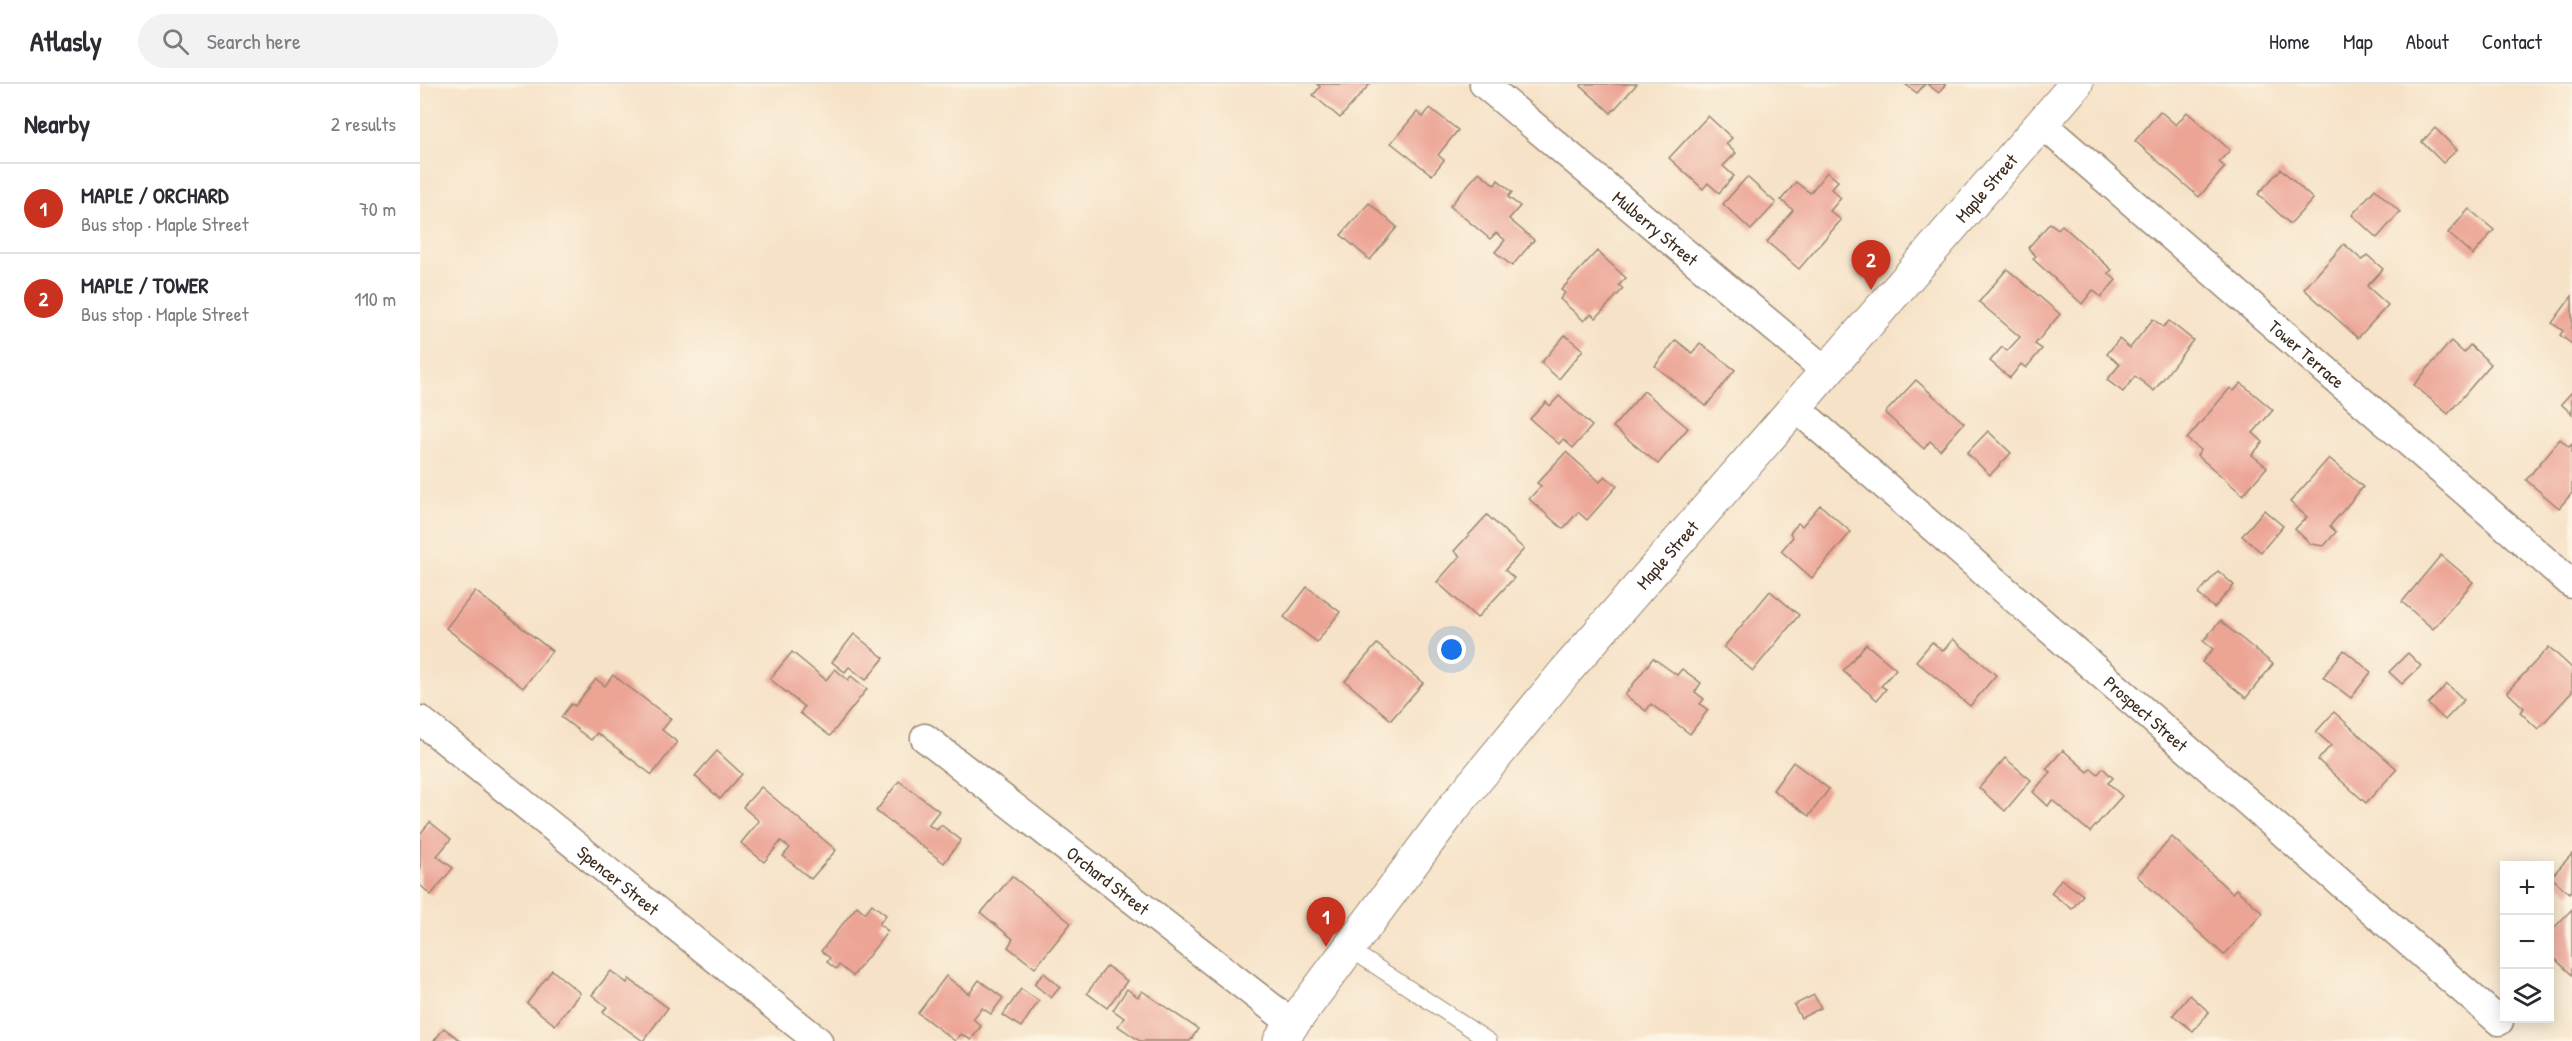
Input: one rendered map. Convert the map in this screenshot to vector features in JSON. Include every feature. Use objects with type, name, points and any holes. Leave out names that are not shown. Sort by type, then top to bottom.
[{"type":"main road","name":"Maple Street","points":[[1286,1032],[1454,807],[1565,672],[2076,84]]},
{"type":"street","name":"Mulberry Street","points":[[1484,84],[1826,371]]},
{"type":"street","name":"Tower Terrace","points":[[2042,123],[2572,584]]},
{"type":"street","name":"Prospect Street","points":[[1796,407],[2499,1021]]},
{"type":"street","name":"Spencer Street","points":[[420,720],[818,1041]]},
{"type":"street","name":"Orchard Street","points":[[925,738],[1286,1032]]},
{"type":"lane","points":[[1348,948],[1489,1041]]},
{"type":"building","points":[[1317,84],[1370,84],[1340,118],[1313,95],[1320,87]]},
{"type":"building","points":[[1582,84],[1637,84],[1611,113],[1581,86]]},
{"type":"building","points":[[1905,84],[1925,84],[1917,93]]},
{"type":"building","points":[[1927,84],[1946,84],[1939,93]]},
{"type":"building","points":[[1430,108],[1458,130],[1438,155],[1444,160],[1432,175],[1391,143],[1417,112],[1423,117]]},
{"type":"building","points":[[2160,111],[2176,125],[2187,112],[2230,150],[2219,162],[2225,167],[2199,197],[2135,141]]},
{"type":"building","points":[[1708,116],[1732,138],[1726,144],[1736,153],[1723,166],[1734,176],[1719,193],[1708,183],[1703,189],[1669,158]]},
{"type":"building","points":[[2435,128],[2457,150],[2443,163],[2422,142]]},
{"type":"building","points":[[2281,169],[2313,199],[2290,224],[2258,194]]},
{"type":"building","points":[[1479,172],[1495,185],[1498,180],[1512,192],[1508,197],[1520,206],[1509,219],[1534,240],[1512,266],[1495,252],[1505,240],[1496,233],[1490,239],[1450,206]]},
{"type":"building","points":[[1827,172],[1838,181],[1831,189],[1841,198],[1830,211],[1841,220],[1799,269],[1767,242],[1793,210],[1781,200],[1796,182],[1810,193]]},
{"type":"building","points":[[1747,177],[1776,203],[1751,230],[1723,204]]},
{"type":"building","points":[[2375,189],[2400,212],[2377,238],[2352,215]]},
{"type":"building","points":[[1369,203],[1397,227],[1370,260],[1341,235]]},
{"type":"building","points":[[2469,209],[2494,230],[2473,255],[2448,233]]},
{"type":"building","points":[[2050,223],[2058,229],[2062,225],[2112,270],[2108,273],[2116,280],[2101,297],[2093,290],[2082,304],[2033,259],[2036,256],[2028,248]]},
{"type":"building","points":[[2344,244],[2362,260],[2367,255],[2383,269],[2367,286],[2388,305],[2358,338],[2304,289]]},
{"type":"building","points":[[1597,251],[1626,278],[1619,285],[1623,289],[1596,318],[1591,314],[1584,321],[1560,299],[1565,293],[1561,290]]},
{"type":"building","points":[[2007,269],[2060,314],[2035,344],[2042,349],[2026,368],[2021,364],[2010,378],[1990,361],[2002,347],[2007,351],[2020,337],[1979,302]]},
{"type":"building","points":[[2572,296],[2572,344],[2560,335],[2563,331],[2552,323]]},
{"type":"building","points":[[2153,319],[2163,327],[2169,321],[2193,340],[2154,391],[2135,376],[2123,392],[2107,380],[2120,364],[2107,354],[2119,339],[2130,348]]},
{"type":"building","points":[[1565,335],[1583,350],[1559,379],[1541,363]]},
{"type":"building","points":[[1676,340],[1692,353],[1700,343],[1735,370],[1706,406],[1655,366]]},
{"type":"building","points":[[2451,341],[2464,353],[2470,345],[2491,364],[2448,414],[2414,385]]},
{"type":"building","points":[[1916,380],[1964,423],[1940,450],[1930,441],[1924,449],[1885,413]]},
{"type":"building","points":[[2241,383],[2273,410],[2253,433],[2263,442],[2252,455],[2267,467],[2243,495],[2197,455],[2201,450],[2187,439],[2230,388],[2234,391]]},
{"type":"building","points":[[1644,391],[1688,428],[1658,464],[1613,427]]},
{"type":"building","points":[[2572,392],[2572,414],[2561,404]]},
{"type":"building","points":[[1559,396],[1592,426],[1573,448],[1563,439],[1559,444],[1530,419],[1546,402],[1550,406]]},
{"type":"building","points":[[1988,431],[2011,453],[1990,475],[1967,453]]},
{"type":"building","points":[[2560,439],[2569,447],[2572,444],[2572,493],[2559,508],[2526,480]]},
{"type":"building","points":[[1566,452],[1600,482],[1605,476],[1617,486],[1587,520],[1578,512],[1563,529],[1529,499],[1541,486],[1537,483]]},
{"type":"building","points":[[2329,458],[2363,487],[2330,526],[2336,532],[2324,546],[2311,544],[2295,529],[2307,517],[2290,502]]},
{"type":"building","points":[[1820,505],[1851,532],[1812,578],[1781,551],[1793,537],[1790,533],[1798,523],[1802,526]]},
{"type":"building","points":[[2264,510],[2283,526],[2261,552],[2242,536]]},
{"type":"building","points":[[1487,515],[1524,549],[1505,570],[1514,578],[1477,618],[1437,582],[1460,556],[1454,551]]},
{"type":"building","points":[[2441,555],[2473,582],[2433,629],[2402,602]]},
{"type":"building","points":[[2218,571],[2234,585],[2214,608],[2198,594]]},
{"type":"building","points":[[1307,587],[1340,612],[1317,642],[1284,617]]},
{"type":"building","points":[[475,591],[552,651],[523,688],[446,628]]},
{"type":"building","points":[[1770,591],[1799,615],[1753,671],[1724,647]]},
{"type":"building","points":[[2220,621],[2273,664],[2246,698],[2202,662],[2213,649],[2203,641]]},
{"type":"building","points":[[854,634],[884,658],[866,680],[849,667],[845,672],[832,662]]},
{"type":"building","points":[[1953,639],[1996,675],[1970,706],[1916,661],[1932,642],[1943,651]]},
{"type":"building","points":[[1377,644],[1423,683],[1391,720],[1345,681]]},
{"type":"building","points":[[1866,644],[1896,669],[1881,686],[1886,689],[1877,700],[1843,671]]},
{"type":"building","points":[[2549,647],[2572,668],[2572,692],[2538,729],[2520,712],[2524,708],[2507,692]]},
{"type":"building","points":[[2344,650],[2371,672],[2351,698],[2323,677]]},
{"type":"building","points":[[792,652],[826,680],[835,669],[848,680],[851,676],[867,689],[830,736],[800,713],[804,707],[770,679]]},
{"type":"building","points":[[2408,653],[2421,666],[2402,684],[2389,672]]},
{"type":"building","points":[[1653,658],[1677,675],[1682,669],[1701,683],[1695,692],[1704,699],[1700,704],[1708,710],[1690,734],[1651,704],[1646,711],[1625,695]]},
{"type":"building","points":[[613,675],[671,719],[662,730],[677,742],[652,775],[597,733],[591,740],[561,717],[571,704],[575,706],[596,679],[605,686]]},
{"type":"building","points":[[2447,684],[2464,700],[2445,720],[2428,704]]},
{"type":"building","points":[[2334,712],[2397,769],[2366,803],[2318,760],[2331,745],[2316,732]]},
{"type":"building","points":[[2063,750],[2088,772],[2091,768],[2098,774],[2103,768],[2113,778],[2108,783],[2122,796],[2090,832],[2052,800],[2048,806],[2033,792],[2050,772],[2046,769]]},
{"type":"building","points":[[717,751],[742,774],[720,799],[695,776]]},
{"type":"building","points":[[2005,758],[2031,780],[2005,811],[1979,788]]},
{"type":"building","points":[[1793,762],[1829,789],[1809,816],[1773,790]]},
{"type":"building","points":[[899,781],[939,811],[928,825],[937,830],[941,825],[961,840],[944,863],[876,811]]},
{"type":"building","points":[[761,787],[836,850],[811,879],[783,856],[790,848],[781,841],[764,862],[741,843],[759,821],[743,807]]},
{"type":"building","points":[[430,822],[451,839],[437,856],[453,868],[431,895],[420,885],[420,834]]},
{"type":"building","points":[[2172,837],[2232,893],[2236,889],[2263,913],[2224,955],[2137,876]]},
{"type":"building","points":[[2572,854],[2572,890],[2569,893],[2554,880],[2554,874]]},
{"type":"building","points":[[1012,876],[1071,923],[1035,968],[1008,947],[1013,939],[981,913]]},
{"type":"building","points":[[2061,879],[2083,895],[2072,909],[2051,893]]},
{"type":"building","points":[[872,904],[886,915],[879,924],[888,931],[853,976],[839,965],[836,969],[827,962],[830,958],[821,951],[857,906],[865,913]]},
{"type":"building","points":[[2572,909],[2572,975],[2554,958],[2554,928]]},
{"type":"building","points":[[1107,966],[1127,981],[1107,1008],[1087,993]]},
{"type":"building","points":[[552,970],[580,993],[555,1025],[527,1003]]},
{"type":"building","points":[[611,971],[627,983],[629,979],[668,1008],[643,1041],[603,1012],[607,1007],[592,995]]},
{"type":"building","points":[[1044,973],[1060,987],[1051,998],[1034,984]]},
{"type":"building","points":[[946,976],[969,994],[979,980],[1003,998],[991,1014],[982,1008],[973,1019],[981,1026],[971,1040],[961,1034],[955,1041],[918,1013]]},
{"type":"building","points":[[1021,989],[1039,1001],[1021,1027],[1003,1015]]},
{"type":"building","points":[[1127,989],[1138,997],[1142,991],[1198,1029],[1190,1041],[1140,1041],[1118,1026],[1124,1018],[1113,1010]]},
{"type":"building","points":[[1814,995],[1821,1008],[1801,1018],[1794,1005]]},
{"type":"building","points":[[2190,995],[2209,1012],[2193,1031],[2173,1015]]},
{"type":"building","points":[[444,1028],[461,1041],[434,1041]]},
{"type":"place","name":"MAPLE / TOWER","points":[[1871,290]]},
{"type":"place","name":"MAPLE / ORCHARD","points":[[1326,947]]}]
